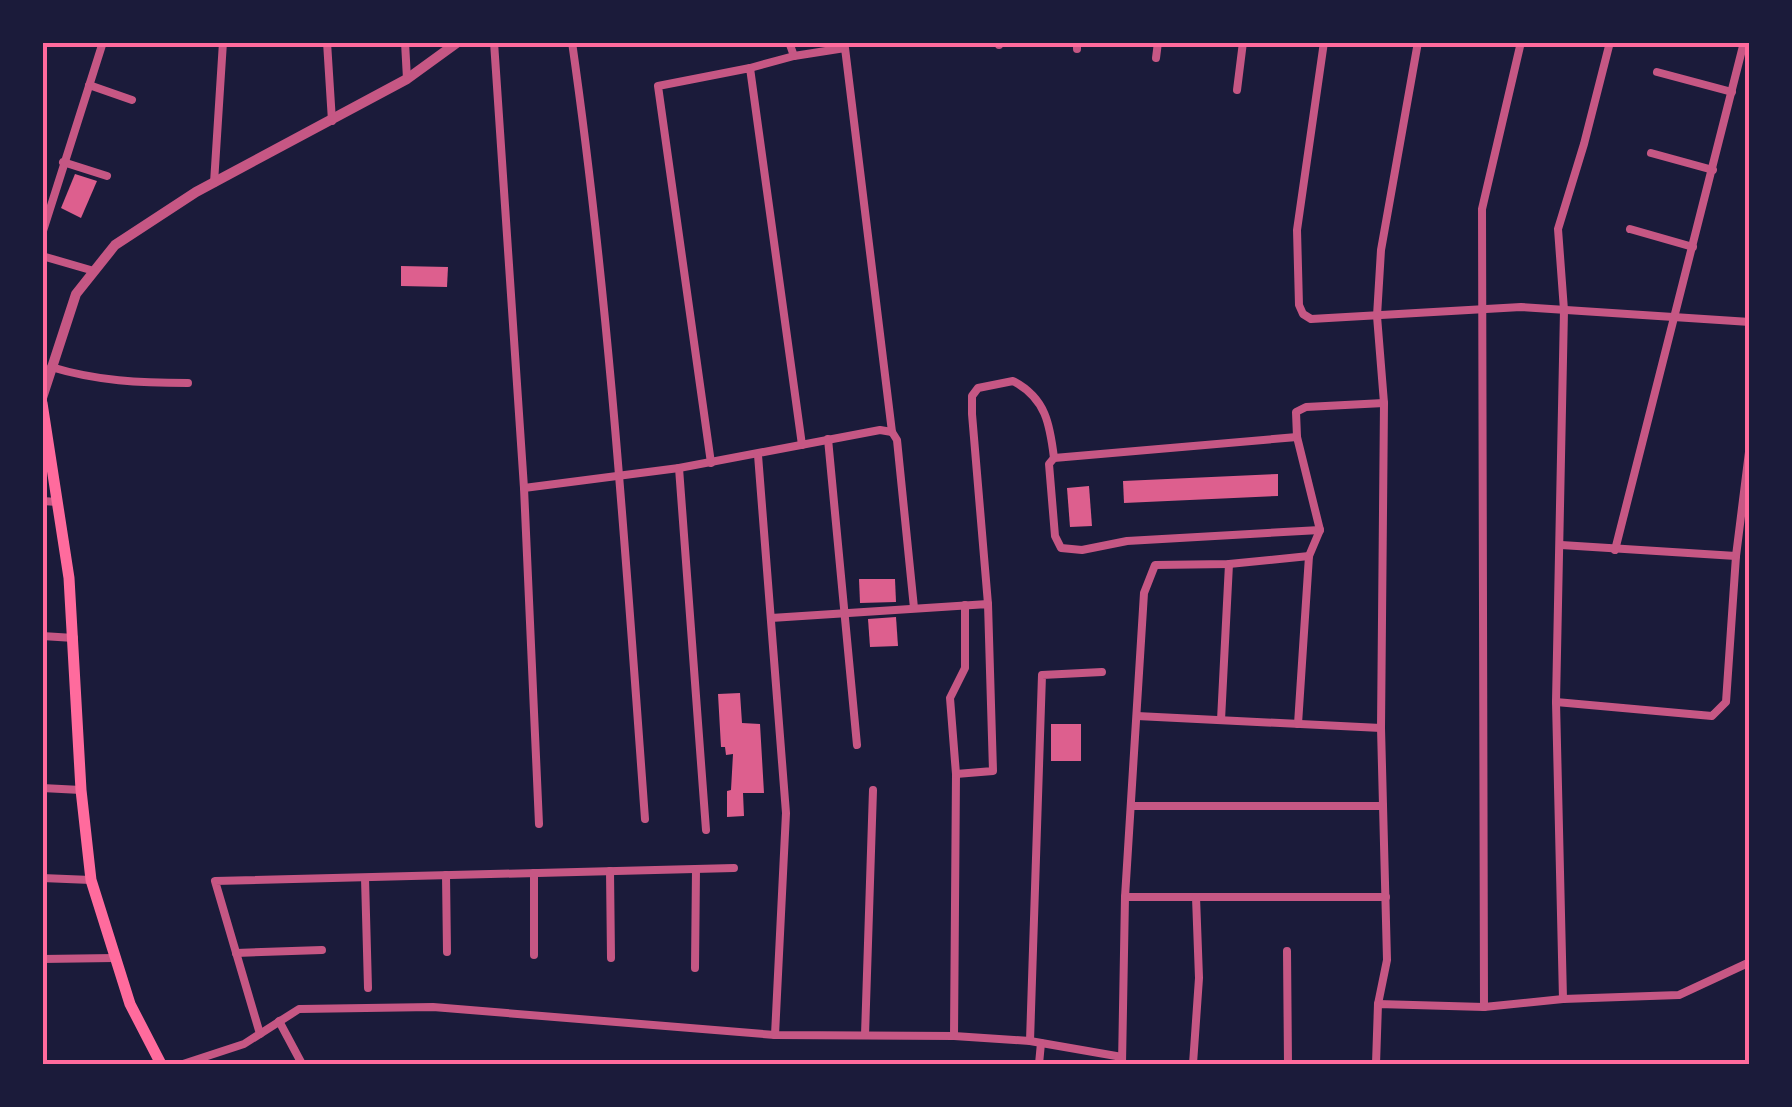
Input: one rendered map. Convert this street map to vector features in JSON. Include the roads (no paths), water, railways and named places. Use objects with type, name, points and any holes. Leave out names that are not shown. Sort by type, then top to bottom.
[{"type":"main road","points":[[42,400],[74,638],[81,790],[91,880],[130,1004],[161,1064]]},
{"type":"street","points":[[42,234],[103,42]]},
{"type":"street","points":[[214,183],[223,42]]},
{"type":"street","points":[[328,42],[332,121]]},
{"type":"street","points":[[404,42],[407,79]]},
{"type":"street","points":[[42,400],[76,294],[114,246],[214,183],[407,79],[458,42]]},
{"type":"street","points":[[494,42],[524,488],[540,824]]},
{"type":"street","points":[[572,42],[620,478],[645,819]]},
{"type":"street","points":[[789,42],[794,56]]},
{"type":"street","points":[[1156,58],[1158,42]]},
{"type":"street","points":[[1237,90],[1243,42]]},
{"type":"street","points":[[1324,42],[1297,230],[1299,305],[1303,314],[1311,319],[1480,308],[1750,322]]},
{"type":"street","points":[[1376,1064],[1378,1004],[1388,960],[1381,728],[1384,403],[1377,316],[1381,250],[1418,42]]},
{"type":"street","points":[[1484,1007],[1482,209],[1520,42]]},
{"type":"street","points":[[1563,998],[1556,702],[1564,310],[1558,228],[1610,42]]},
{"type":"street","points":[[1615,550],[1744,42]]},
{"type":"street","points":[[711,462],[658,86],[845,48],[892,432],[897,440],[914,608]]},
{"type":"street","points":[[750,68],[802,445]]},
{"type":"street","points":[[1657,72],[1732,92]]},
{"type":"street","points":[[89,85],[132,100]]},
{"type":"street","points":[[1651,153],[1712,170]]},
{"type":"street","points":[[63,162],[107,176]]},
{"type":"street","points":[[1630,229],[1693,248]]},
{"type":"street","points":[[42,256],[94,271]]},
{"type":"street","points":[[51,367],[91,379],[140,384],[188,382]]},
{"type":"street","points":[[956,774],[993,771],[988,604],[972,414],[972,396],[978,388],[1013,381],[1035,397],[1050,419],[1054,458]]},
{"type":"street","points":[[1298,724],[1309,556],[1320,530],[1297,436],[1296,412],[1306,407],[1384,403]]},
{"type":"street","points":[[524,488],[620,478],[880,430],[892,432]]},
{"type":"street","points":[[1297,436],[1054,458],[1049,464],[1055,536],[1061,548],[1082,550],[1127,541],[1320,530]]},
{"type":"street","points":[[828,439],[857,745]]},
{"type":"street","points":[[1556,702],[1712,716],[1726,702],[1736,556],[1750,444]]},
{"type":"street","points":[[758,455],[786,813],[775,1035]]},
{"type":"street","points":[[679,468],[706,830]]},
{"type":"street","points":[[42,502],[58,502]]},
{"type":"street","points":[[1561,545],[1736,556]]},
{"type":"street","points":[[183,1064],[244,1044],[299,1009],[433,1007],[775,1035],[954,1036],[1036,1042],[1122,1061],[1126,897],[1144,593],[1155,565],[1229,564],[1309,556]]},
{"type":"street","points":[[1221,720],[1229,564]]},
{"type":"street","points":[[771,618],[988,604]]},
{"type":"street","points":[[954,1036],[956,774],[950,698],[965,668],[965,605]]},
{"type":"street","points":[[42,636],[74,638]]},
{"type":"street","points":[[1039,1064],[1036,1042],[1042,675],[1102,672]]},
{"type":"street","points":[[1136,716],[1381,728]]},
{"type":"street","points":[[42,788],[81,790]]},
{"type":"street","points":[[865,1035],[873,790]]},
{"type":"street","points":[[1131,806],[1383,806]]},
{"type":"street","points":[[260,1034],[215,881],[734,868]]},
{"type":"street","points":[[695,968],[696,869]]},
{"type":"street","points":[[610,871],[611,958]]},
{"type":"street","points":[[534,873],[534,956]]},
{"type":"street","points":[[446,875],[447,952]]},
{"type":"street","points":[[42,878],[91,880]]},
{"type":"street","points":[[365,878],[368,988]]},
{"type":"street","points":[[1126,897],[1386,897]]},
{"type":"street","points":[[1193,1064],[1199,978],[1196,897]]},
{"type":"street","points":[[236,953],[322,950]]},
{"type":"street","points":[[1288,951],[1288,1064]]},
{"type":"street","points":[[42,959],[114,958]]},
{"type":"street","points":[[1378,1004],[1484,1007],[1563,998],[1678,995],[1750,962]]},
{"type":"street","points":[[279,1021],[302,1064]]}]
